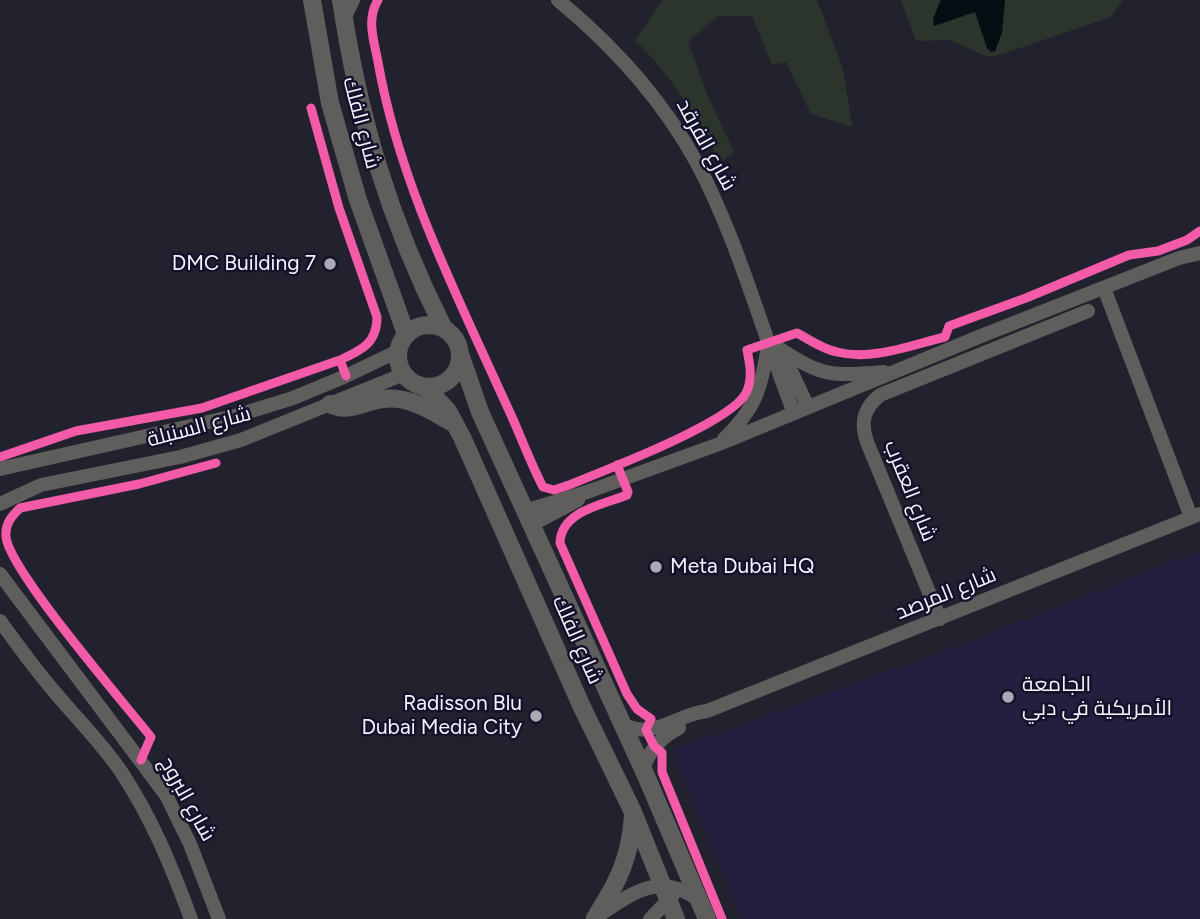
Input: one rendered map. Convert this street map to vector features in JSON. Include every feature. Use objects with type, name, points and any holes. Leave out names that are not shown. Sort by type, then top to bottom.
[{"type":"street","name":"شارع الفلك","points":[[312,0],[330,103],[358,200],[407,334]]},
{"type":"street","name":"شارع الفلك","points":[[341,0],[358,98],[385,192],[421,284],[443,327]]},
{"type":"street","points":[[344,19],[353,0]]},
{"type":"street","name":"شارع الفرقد","points":[[558,0],[589,25],[635,73],[654,96],[688,148],[717,207],[794,413]]},
{"type":"street","points":[[1179,258],[1200,244]]},
{"type":"street","points":[[528,518],[577,501],[587,492],[719,444],[1179,258],[1200,253]]},
{"type":"street","points":[[1104,288],[1195,515]]},
{"type":"street","name":"شارع العقرب","points":[[940,619],[862,429],[864,416],[870,404],[880,395],[1088,312]]},
{"type":"street","points":[[420,326],[443,327],[456,338],[460,362],[452,377],[435,386],[418,385],[400,368],[398,351],[407,334],[420,326]]},
{"type":"street","points":[[769,342],[813,370],[825,374],[837,376],[900,370]]},
{"type":"street","name":"شارع الفرقد","points":[[769,342],[792,373],[808,407]]},
{"type":"street","name":"شارع الفرقد","points":[[719,444],[755,403],[764,376],[769,342]]},
{"type":"street","name":"شارع السنبلة","points":[[0,469],[235,416],[293,398],[398,351]]},
{"type":"street","name":"شارع الفلك","points":[[460,354],[475,401],[643,770],[707,919]]},
{"type":"street","name":"شارع السنبلة","points":[[0,503],[41,485],[212,450],[404,374]]},
{"type":"street","name":"شارع الفلك","points":[[425,387],[439,400],[456,424],[581,705],[670,892],[676,919]]},
{"type":"street","points":[[330,404],[343,409],[398,398],[414,402],[456,424]]},
{"type":"street","name":"شارع المرصد","points":[[622,724],[646,730],[668,725],[693,713],[707,711],[1195,515]]},
{"type":"street","name":"شارع البروج","points":[[0,574],[166,795],[190,844],[219,919]]},
{"type":"street","name":"شارع البروج","points":[[0,621],[53,690],[92,733],[146,811],[166,851],[191,919]]},
{"type":"street","name":"شارع المرصد","points":[[643,770],[649,754],[661,739],[700,718],[707,711]]},
{"type":"street","points":[[594,919],[625,866],[633,812]]},
{"type":"street","points":[[650,919],[670,892],[685,864]]},
{"type":"street","points":[[594,919],[634,892],[648,887],[699,900]]},
{"type":"shaded area","points":[[941,0],[1005,0],[1002,33],[995,51],[991,52],[987,48],[975,12],[934,26],[933,19]]},
{"type":"shaded area","name":"الجامعة الأمريكية في دبي","points":[[1200,551],[1200,919],[741,919],[672,750],[960,645]]},
{"type":"green space","points":[[663,0],[817,0],[843,69],[852,127],[811,114],[786,62],[772,65],[752,16],[717,16],[688,42],[709,99],[734,152],[720,164],[713,147],[683,98],[635,40]]},
{"type":"green space","points":[[901,0],[941,0],[936,10],[975,12],[987,48],[1005,0],[1123,0],[1111,17],[996,56],[986,56],[950,40],[916,41]]},
{"type":"cycle path","points":[[378,0],[372,15],[373,38],[387,107],[400,150],[449,279],[543,487],[554,490],[569,485],[665,445],[717,418],[736,405],[746,393],[750,377],[747,350],[797,333],[826,349],[850,354],[864,355],[905,348],[945,337],[949,326],[1026,298],[1129,255],[1158,251],[1187,240],[1200,231]]},
{"type":"cycle path","points":[[311,108],[339,208],[377,317],[374,333],[367,344],[340,360]]},
{"type":"cycle path","points":[[0,457],[76,431],[202,408],[340,360],[346,376]]},
{"type":"cycle path","points":[[141,760],[151,737],[69,636],[25,576],[11,552],[6,536],[7,527],[20,508],[139,484],[216,463]]},
{"type":"cycle path","points":[[617,465],[627,495],[575,516],[567,523],[560,543],[627,694],[637,709],[651,719],[646,730],[654,746],[662,753],[662,772],[722,919]]},
{"type":"place","name":"DMC Building 7","points":[[330,264]]},
{"type":"place","name":"Meta Dubai HQ","points":[[656,567]]},
{"type":"place","name":"الجامعة الأمريكية في دبي","points":[[1008,697]]},
{"type":"place","name":"Radisson Blu Dubai Media City","points":[[536,716]]}]
